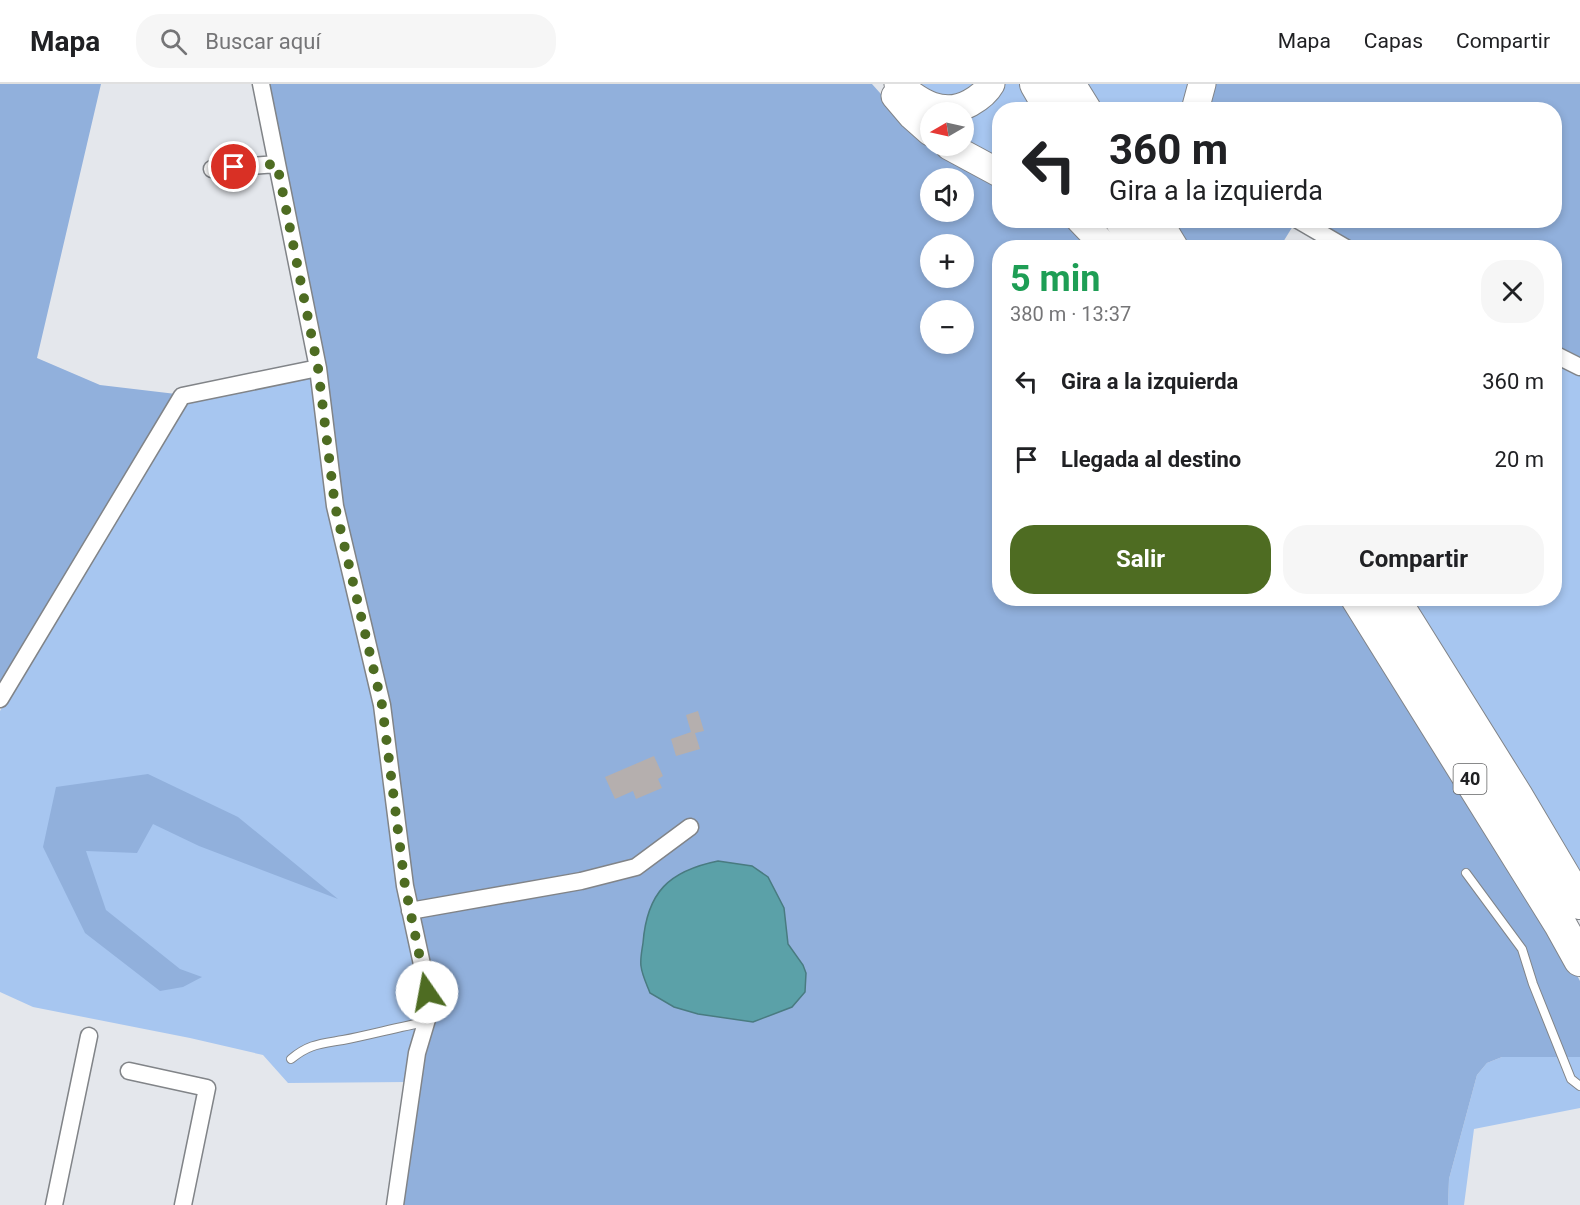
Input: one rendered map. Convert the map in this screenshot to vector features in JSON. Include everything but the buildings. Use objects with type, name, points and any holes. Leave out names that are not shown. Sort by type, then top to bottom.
[{"type":"highway","points":[[1036,84],[1046,102]]},
{"type":"highway","points":[[1070,84],[1080,102]]},
{"type":"highway","name":"40","points":[[1362,606],[1560,924],[1580,960]]},
{"type":"highway","name":"40","points":[[1398,606],[1516,795],[1580,903]]},
{"type":"main road","points":[[884,84],[920,123]]},
{"type":"main road","points":[[898,84],[926,105],[951,110],[964,107],[977,100],[991,84]]},
{"type":"main road","points":[[1197,102],[1202,84]]},
{"type":"main road","points":[[968,156],[992,169]]},
{"type":"main road","points":[[1088,228],[1099,240]]},
{"type":"street","points":[[261,84],[318,368],[335,506],[382,705],[405,886],[430,1006],[417,1053],[395,1205]]},
{"type":"street","points":[[212,169],[277,164]]},
{"type":"street","points":[[1312,228],[1332,240]]},
{"type":"street","points":[[1562,358],[1580,367]]},
{"type":"street","points":[[0,699],[182,396],[318,368]]},
{"type":"street","points":[[410,911],[581,881],[636,867],[690,827]]},
{"type":"street","points":[[54,1205],[89,1036]]},
{"type":"street","points":[[129,1071],[207,1088],[183,1205]]},
{"type":"lane","points":[[1467,873],[1522,949],[1533,984],[1571,1079],[1580,1086]]},
{"type":"lane","points":[[291,1059],[303,1049],[316,1044],[426,1022]]},
{"type":"shaded area","points":[[0,84],[101,84],[37,358],[100,385],[176,394],[0,689]]},
{"type":"shaded area","points":[[267,84],[872,84],[920,136],[920,156],[949,156],[971,168],[920,168],[920,222],[974,222],[974,170],[992,179],[992,228],[1074,228],[1087,240],[992,240],[992,606],[1350,606],[1552,928],[1580,981],[1580,1057],[1502,1057],[1487,1063],[1477,1075],[1449,1179],[1448,1205],[402,1205],[423,1054],[436,1007],[411,885]]},
{"type":"shaded area","points":[[912,84],[981,84],[950,100]]},
{"type":"shaded area","points":[[1001,84],[1026,84],[1038,102],[992,102],[992,159],[974,149],[974,107]]},
{"type":"shaded area","points":[[1080,84],[1192,84],[1187,102],[1092,102]]},
{"type":"shaded area","points":[[1212,84],[1580,84],[1580,360],[1562,351],[1562,240],[1347,240],[1323,228],[1562,228],[1562,102],[1207,102]]},
{"type":"shaded area","points":[[1180,228],[1292,228],[1284,240],[1180,240]]},
{"type":"shaded area","points":[[1562,364],[1580,374],[1580,886],[1408,606],[1562,606]]},
{"type":"shaded area","points":[[313,375],[376,705],[425,1005],[407,1082],[288,1083],[263,1055],[33,1007],[0,992],[0,711],[186,401]]},
{"type":"shaded area","points":[[148,774],[238,817],[338,899],[199,846],[153,824],[137,853],[86,851],[106,910],[180,969],[202,977],[183,987],[160,991],[85,933],[43,847],[56,787]]},
{"type":"shaded area","points":[[718,861],[752,866],[768,877],[784,908],[788,944],[806,973],[805,992],[792,1007],[753,1022],[698,1014],[674,1007],[650,993],[643,976],[641,957],[645,925],[656,897],[674,878],[686,871]]},
{"type":"shaded area","points":[[1502,1057],[1580,1057],[1580,1108],[1474,1129],[1464,1205],[1448,1205],[1449,1179],[1477,1075],[1487,1063]]},
{"type":"route","points":[[234,167],[277,164],[318,368],[335,506],[382,705],[405,886],[427,992]]}]
